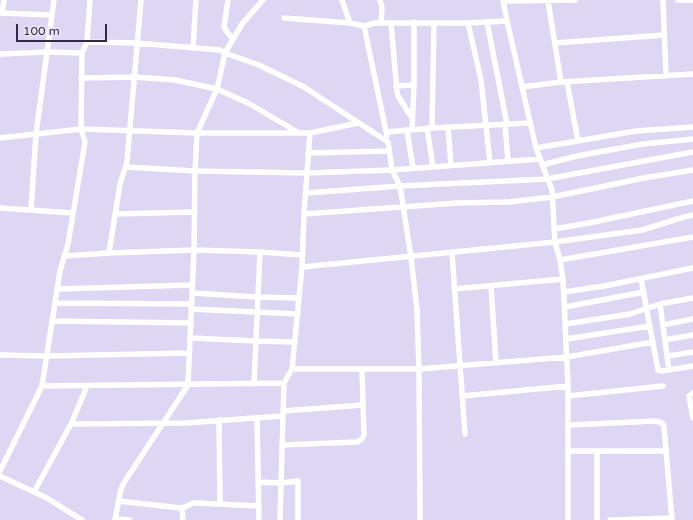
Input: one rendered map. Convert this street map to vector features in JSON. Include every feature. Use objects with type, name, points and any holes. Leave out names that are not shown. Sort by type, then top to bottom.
[{"type":"street","points":[[4,0],[1,13],[52,15]]},
{"type":"street","points":[[31,210],[36,134],[54,0]]},
{"type":"street","points":[[0,471],[42,386],[60,271],[68,244],[84,142],[80,129],[82,53],[87,42],[90,0]]},
{"type":"street","points":[[109,253],[120,184],[127,162],[141,0]]},
{"type":"street","points":[[192,48],[196,0]]},
{"type":"street","points":[[228,0],[224,26],[233,39]]},
{"type":"street","points":[[130,520],[115,519],[121,489],[188,385],[197,133],[217,89],[225,53],[242,24],[263,0]]},
{"type":"street","points":[[342,0],[350,23]]},
{"type":"street","points":[[380,0],[382,7],[381,23]]},
{"type":"street","points":[[568,520],[569,425],[566,324],[563,279],[555,242],[552,190],[536,148],[503,0],[575,0]]},
{"type":"street","points":[[545,0],[561,82]]},
{"type":"street","points":[[663,0],[666,75]]},
{"type":"street","points":[[678,0],[693,0]]},
{"type":"street","points":[[284,18],[350,23],[364,26],[375,23],[468,23],[508,21]]},
{"type":"street","points":[[413,168],[410,130],[413,118],[414,22]]},
{"type":"street","points":[[433,167],[430,128],[434,22]]},
{"type":"street","points":[[487,22],[506,124],[508,161]]},
{"type":"street","points":[[391,23],[398,96],[413,118]]},
{"type":"street","points":[[468,23],[481,80],[490,162]]},
{"type":"street","points":[[364,26],[388,142],[392,170],[400,186],[411,257],[417,310],[420,520]]},
{"type":"street","points":[[554,43],[664,35]]},
{"type":"street","points":[[87,42],[137,43],[220,50],[260,66],[304,87],[388,142]]},
{"type":"street","points":[[0,54],[47,52],[82,53]]},
{"type":"street","points":[[522,87],[561,82],[693,74]]},
{"type":"street","points":[[81,78],[134,77],[181,80],[217,89],[248,103],[300,133]]},
{"type":"street","points":[[567,82],[578,141]]},
{"type":"street","points":[[396,86],[414,86]]},
{"type":"street","points":[[0,138],[80,129],[197,133],[310,133],[358,123]]},
{"type":"street","points":[[386,132],[430,128],[530,123]]},
{"type":"street","points":[[448,127],[451,165]]},
{"type":"street","points":[[536,148],[636,131],[693,127]]},
{"type":"street","points":[[280,520],[284,383],[292,369],[298,314],[310,133]]},
{"type":"street","points":[[542,165],[577,156],[643,144],[693,139]]},
{"type":"street","points":[[308,153],[389,151]]},
{"type":"street","points":[[306,193],[400,186],[547,179],[693,152]]},
{"type":"street","points":[[126,167],[195,171],[307,173],[392,170],[540,158]]},
{"type":"street","points":[[304,214],[403,206],[509,202],[552,197],[644,178],[693,170]]},
{"type":"street","points":[[554,229],[693,201]]},
{"type":"street","points":[[0,208],[73,213]]},
{"type":"street","points":[[115,214],[194,212]]},
{"type":"street","points":[[302,267],[555,242],[642,230],[693,215]]},
{"type":"street","points":[[560,260],[693,237]]},
{"type":"street","points":[[64,256],[194,250],[303,255]]},
{"type":"street","points":[[254,384],[260,252]]},
{"type":"street","points":[[452,253],[465,434]]},
{"type":"street","points":[[564,292],[604,286],[693,268]]},
{"type":"street","points":[[641,278],[658,370],[662,371],[693,366]]},
{"type":"street","points":[[454,289],[563,279]]},
{"type":"street","points":[[57,289],[192,285]]},
{"type":"street","points":[[491,286],[496,363]]},
{"type":"street","points":[[565,307],[644,292]]},
{"type":"street","points":[[192,293],[299,298]]},
{"type":"street","points":[[566,324],[630,314],[660,304],[693,298]]},
{"type":"street","points":[[55,304],[191,307],[298,314]]},
{"type":"street","points":[[660,304],[670,370]]},
{"type":"street","points":[[663,325],[693,319]]},
{"type":"street","points":[[52,321],[190,323]]},
{"type":"street","points":[[566,339],[650,326]]},
{"type":"street","points":[[665,340],[693,335]]},
{"type":"street","points":[[190,338],[295,342]]},
{"type":"street","points":[[292,369],[419,369],[460,366],[567,357],[653,342]]},
{"type":"street","points":[[668,356],[693,352]]},
{"type":"street","points":[[0,355],[47,356],[189,353]]},
{"type":"street","points":[[282,445],[360,441],[364,435],[362,369]]},
{"type":"street","points":[[42,386],[284,383]]},
{"type":"street","points":[[34,492],[71,424],[86,386]]},
{"type":"street","points":[[462,396],[568,386]]},
{"type":"street","points":[[568,396],[663,386]]},
{"type":"street","points":[[693,393],[689,396],[689,400],[693,418]]},
{"type":"street","points":[[71,424],[162,424],[257,418],[363,405]]},
{"type":"street","points":[[257,418],[259,520]]},
{"type":"street","points":[[219,420],[220,504]]},
{"type":"street","points":[[569,425],[655,421],[663,424],[672,519],[610,520]]},
{"type":"street","points":[[568,451],[666,451]]},
{"type":"street","points":[[597,451],[597,520]]},
{"type":"street","points":[[0,476],[47,498],[82,520]]},
{"type":"street","points":[[258,482],[281,483],[298,481],[298,520]]},
{"type":"street","points":[[119,501],[182,508],[193,503],[258,506]]},
{"type":"street","points":[[182,508],[183,520]]}]
